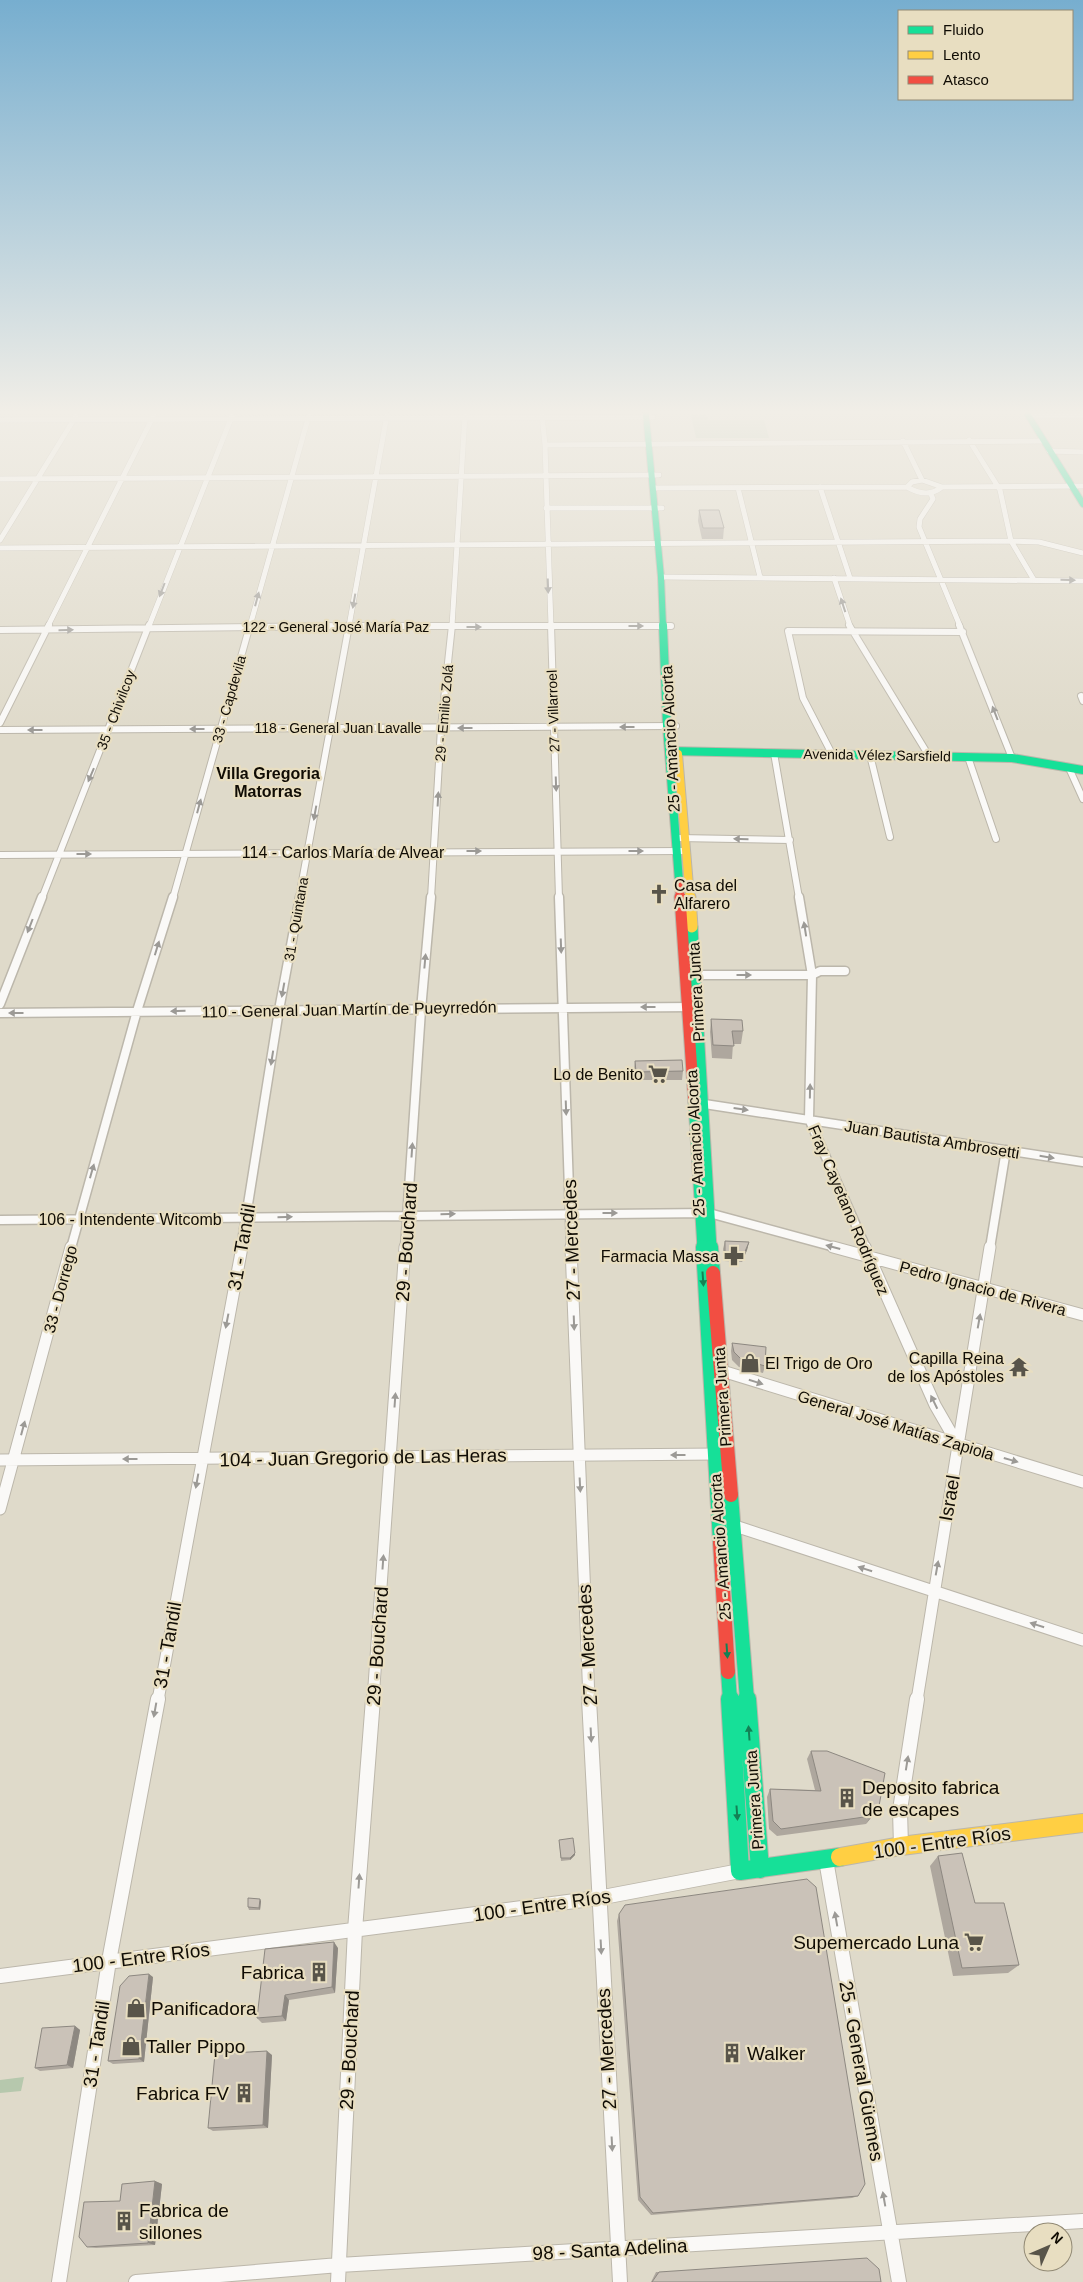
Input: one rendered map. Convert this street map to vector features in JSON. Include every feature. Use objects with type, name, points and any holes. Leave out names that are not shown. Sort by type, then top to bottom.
[{"type":"main road","name":"Primera Junta","points":[[660,521],[668,626],[673,751],[691,975],[704,1213],[721,1454],[734,1525],[760,1869]]},
{"type":"main road","name":"Avenida Vélez Sarsfield","points":[[673,751],[1012,758],[1083,770]]},
{"type":"main road","name":"25 - Amancio Alcorta","points":[[721,1454],[719,1523],[740,1871]]},
{"type":"main road","name":"100 - Entre Ríos","points":[[740,1871],[826,1860],[901,1846],[1083,1824]]},
{"type":"street","points":[[0,540],[12,521]]},
{"type":"street","points":[[0,723],[101,521]]},
{"type":"street","name":"35 - Chivilcoy","points":[[0,1004],[58,854],[110,730],[189,521]]},
{"type":"street","name":"33 - Capdevila","points":[[137,1012],[186,853],[279,521]]},
{"type":"street","name":"31 - Quintana","points":[[280,1010],[368,521]]},
{"type":"street","name":"29 - Emilio Zolá","points":[[421,1010],[435,852],[442,728],[452,627],[457,521]]},
{"type":"street","name":"27 - Villarroel","points":[[546,521],[563,1007]]},
{"type":"street","points":[[746,521],[760,577]]},
{"type":"street","points":[[831,521],[850,578]]},
{"type":"street","points":[[920,521],[918,524],[1012,758]]},
{"type":"street","points":[[1006,521],[1011,541],[1034,580]]},
{"type":"street","points":[[0,548],[179,545],[1011,541],[1039,542],[1083,553]]},
{"type":"street","points":[[665,577],[1083,581]]},
{"type":"street","points":[[834,578],[852,632],[929,756]]},
{"type":"street","name":"122 - General José María Paz","points":[[0,630],[349,626],[668,626]]},
{"type":"street","points":[[832,754],[803,698],[788,631],[963,632]]},
{"type":"street","name":"118 - General Juan Lavalle","points":[[0,730],[672,726]]},
{"type":"street","name":"Fray Cayetano Rodríguez","points":[[774,753],[812,975],[809,1119],[935,1405],[958,1445]]},
{"type":"street","points":[[870,755],[890,838]]},
{"type":"street","points":[[968,757],[996,839]]},
{"type":"street","points":[[1069,768],[1083,799]]},
{"type":"street","points":[[681,844],[790,840]]},
{"type":"street","name":"114 - Carlos María de Alvear","points":[[0,855],[559,851],[681,844]]},
{"type":"street","points":[[691,975],[812,975],[820,971],[845,972]]},
{"type":"street","name":"27 - Mercedes","points":[[563,1007],[579,1455],[598,1898],[620,2282]]},
{"type":"street","name":"110 - General Juan Martín de Pueyrredón","points":[[0,1013],[692,1007]]},
{"type":"street","name":"31 - Tandil","points":[[59,2282],[109,1961],[246,1218],[280,1010]]},
{"type":"street","name":"29 - Bouchard","points":[[338,2282],[355,1930],[391,1457],[421,1010]]},
{"type":"street","name":"33 - Dorrego","points":[[0,1509],[137,1012]]},
{"type":"street","name":"Juan Bautista Ambrosetti","points":[[698,1103],[1083,1162]]},
{"type":"street","name":"Israel","points":[[901,1846],[900,1810],[933,1592],[985,1287],[1006,1150]]},
{"type":"street","name":"106 - Intendente Witcomb","points":[[0,1220],[246,1218],[408,1214],[704,1213]]},
{"type":"street","name":"Pedro Ignacio de Rivera","points":[[704,1213],[985,1287],[1083,1315]]},
{"type":"street","name":"General José Matías Zapiola","points":[[715,1369],[1083,1482]]},
{"type":"street","name":"104 - Juan Gregorio de Las Heras","points":[[0,1460],[721,1454]]},
{"type":"street","points":[[719,1523],[734,1525],[1083,1640]]},
{"type":"street","name":"25 - General Güemes","points":[[826,1860],[899,2282]]},
{"type":"street","name":"100 - Entre Ríos","points":[[0,1976],[598,1898],[740,1871]]},
{"type":"street","name":"98 - Santa Adelina","points":[[136,2282],[339,2265],[890,2234],[1083,2221]]},
{"type":"green space","points":[[24,2077],[21,2091],[0,2093],[0,2080]]},
{"type":"building","points":[[702,521],[722,521],[724,528],[703,528]]},
{"type":"building","points":[[711,1019],[742,1020],[743,1031],[732,1031],[734,1046],[713,1045]]},
{"type":"building","points":[[682,1060],[683,1071],[636,1072],[635,1061]]},
{"type":"building","points":[[725,1241],[749,1242],[744,1254],[725,1253]]},
{"type":"building","points":[[732,1343],[766,1347],[765,1366],[741,1359],[734,1352]]},
{"type":"building","name":"Deposito fabrica de escapes","points":[[811,1751],[827,1751],[885,1773],[879,1806],[871,1816],[781,1829],[773,1821],[770,1789],[821,1791]]},
{"type":"building","points":[[573,1838],[575,1853],[570,1858],[561,1858],[559,1840]]},
{"type":"building","name":"Supemercado Luna","points":[[962,1853],[975,1903],[1004,1903],[1019,1965],[962,1968],[938,1856]]},
{"type":"building","name":"Walker","points":[[807,1879],[816,1887],[865,2184],[858,2196],[653,2213],[640,2197],[619,1914],[625,1905]]},
{"type":"building","points":[[248,1898],[260,1899],[259,1908],[248,1907]]},
{"type":"building","points":[[334,1942],[332,1987],[285,1995],[282,2016],[257,2018],[265,1949]]},
{"type":"building","points":[[149,1974],[139,2059],[108,2061],[120,1986],[129,1976]]},
{"type":"building","points":[[75,2026],[67,2065],[35,2068],[42,2028]]},
{"type":"building","name":"Fabrica FV","points":[[267,2051],[263,2125],[208,2128],[215,2054]]},
{"type":"building","name":"Fabrica de sillones","points":[[155,2181],[148,2243],[87,2247],[79,2237],[84,2202],[120,2201],[122,2184]]},
{"type":"building","points":[[867,2258],[879,2269],[881,2282],[652,2282],[659,2272]]},
{"type":"traffic: fast","points":[[656,521],[661,577],[667,726],[679,881]]},
{"type":"traffic: fast","points":[[669,751],[1012,758],[1083,770]]},
{"type":"traffic: fast","points":[[692,927],[713,1273]]},
{"type":"traffic: fast","points":[[694,1102],[720,1542]]},
{"type":"traffic: fast","points":[[731,1495],[760,1869]]},
{"type":"traffic: fast","points":[[728,1672],[740,1871],[840,1857]]},
{"type":"traffic: slow","points":[[678,754],[692,927]]},
{"type":"traffic: slow","points":[[840,1857],[901,1846],[1083,1823]]},
{"type":"traffic: jam","points":[[679,881],[694,1102]]},
{"type":"traffic: jam","points":[[713,1273],[731,1495]]},
{"type":"traffic: jam","points":[[720,1542],[728,1672]]},
{"type":"place","name":"Casa del Alfarero","points":[[659,894]]},
{"type":"place","name":"Lo de Benito","points":[[658,1074]]},
{"type":"place","name":"Farmacia Massa","points":[[734,1256]]},
{"type":"place","name":"El Trigo de Oro","points":[[750,1363]]},
{"type":"place","name":"Capilla Reina de los Apóstoles","points":[[1019,1367]]},
{"type":"place","name":"Deposito fabrica de escapes","points":[[847,1798]]},
{"type":"place","name":"Supemercado Luna","points":[[974,1942]]},
{"type":"place","name":"Fabrica","points":[[319,1972]]},
{"type":"place","name":"Panificadora","points":[[136,2008]]},
{"type":"place","name":"Taller Pippo","points":[[131,2046]]},
{"type":"place","name":"Walker","points":[[732,2053]]},
{"type":"place","name":"Fabrica FV","points":[[244,2093]]},
{"type":"place","name":"Fabrica de sillones","points":[[124,2221]]},
{"type":"district","name":"Villa Gregoria Matorras","points":[[268,782]]}]
